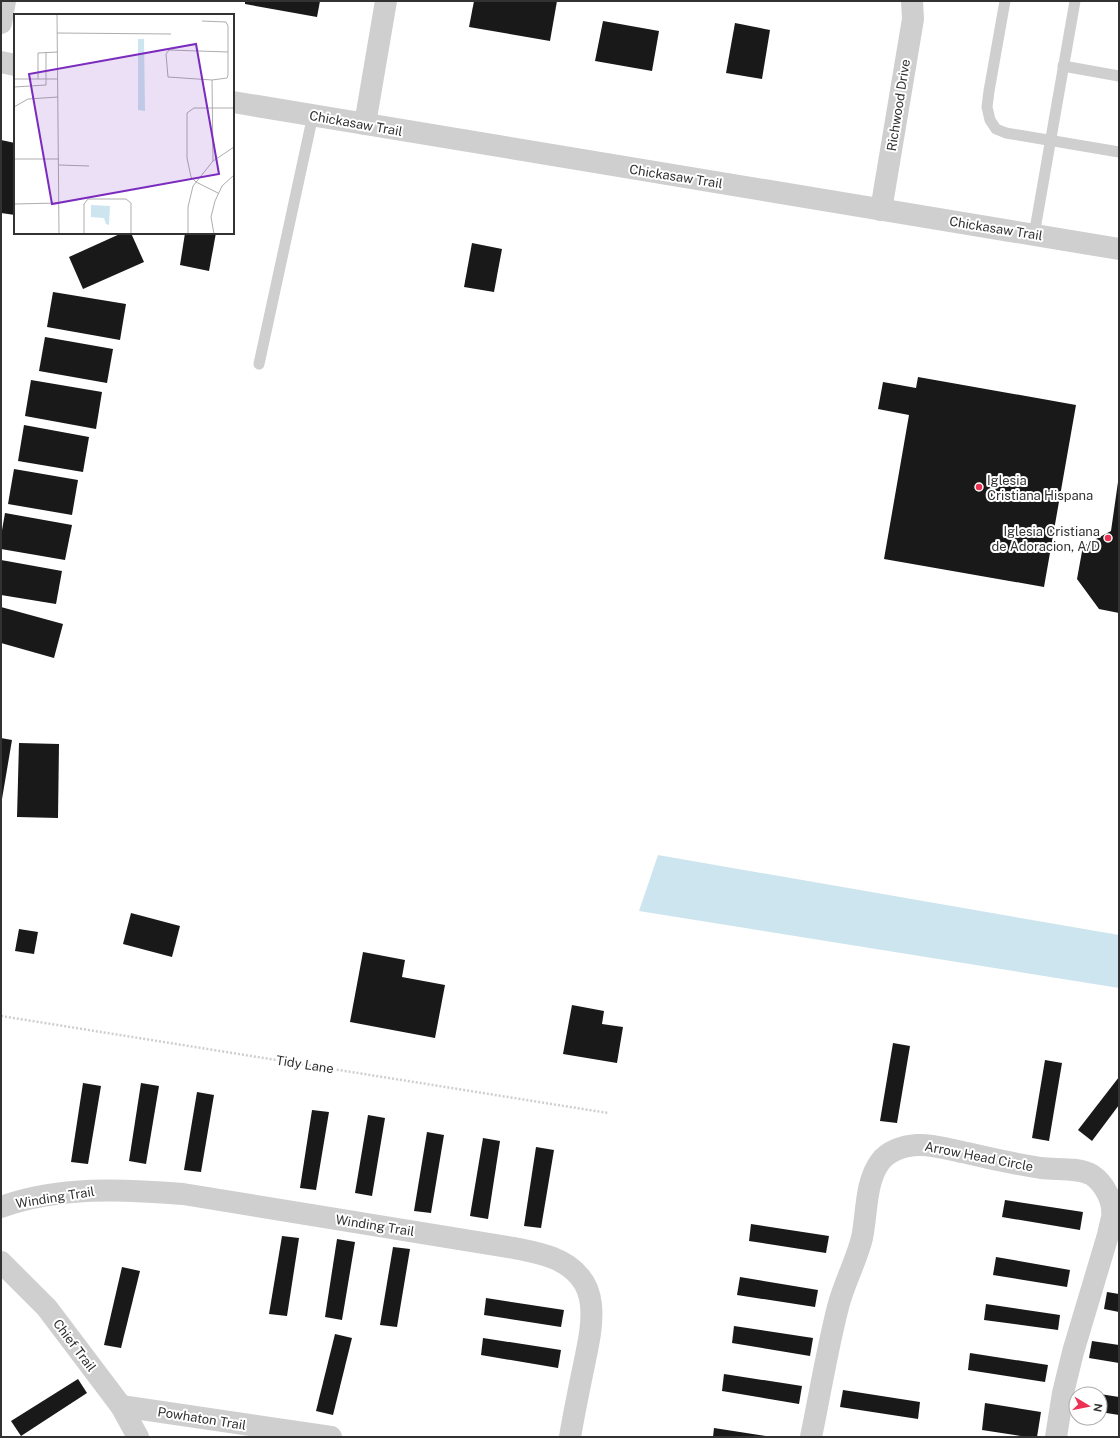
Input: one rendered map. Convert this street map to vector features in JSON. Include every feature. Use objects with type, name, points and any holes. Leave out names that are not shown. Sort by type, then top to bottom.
[{"type":"street","points":[[1,23],[5,1]]},
{"type":"street","points":[[365,124],[386,1]]},
{"type":"street","name":"Richwood Drive","points":[[882,210],[913,19],[912,1]]},
{"type":"street","points":[[1,62],[14,65]]},
{"type":"street","name":"Chickasaw Trail","points":[[234,102],[1119,249]]},
{"type":"street","name":"Arrow Head Circle","points":[[811,1437],[838,1307],[845,1282],[853,1266],[862,1239],[868,1196],[873,1177],[880,1162],[890,1153],[901,1147],[918,1145],[938,1147],[1014,1164],[1048,1169],[1081,1171],[1092,1175],[1106,1191],[1110,1199],[1112,1216],[1102,1257],[1073,1352],[1063,1393],[1056,1437]]},
{"type":"street","name":"Winding Trail","points":[[1,1207],[20,1200],[73,1192],[102,1190],[147,1191],[183,1194],[514,1248],[537,1252],[555,1258],[569,1267],[580,1277],[588,1291],[591,1304],[591,1328],[570,1437]]},
{"type":"street","name":"Chief Trail","points":[[1,1262],[47,1308],[120,1406],[138,1437]]},
{"type":"street","name":"Powhaton Trail","points":[[120,1406],[331,1437]]},
{"type":"lane","points":[[1004,1],[987,107],[990,120],[996,129],[1006,133],[1119,152]]},
{"type":"lane","points":[[1034,235],[1075,1]]},
{"type":"lane","points":[[1063,66],[1119,76]]},
{"type":"lane","points":[[259,364],[313,115]]},
{"type":"path","name":"Tidy Lane","points":[[1,1016],[608,1113]]},
{"type":"water","points":[[658,855],[1119,935],[1119,988],[639,911]]},
{"type":"building","points":[[245,1],[320,1],[317,17],[245,4]]},
{"type":"building","points":[[474,1],[557,1],[550,41],[469,27]]},
{"type":"building","points":[[603,21],[659,31],[652,71],[595,61]]},
{"type":"building","points":[[735,23],[770,30],[762,79],[726,73]]},
{"type":"building","points":[[1,140],[14,143],[14,215],[1,213]]},
{"type":"building","points":[[120,234],[131,234],[144,262],[83,289],[69,257]]},
{"type":"building","points":[[185,234],[216,234],[209,271],[180,265]]},
{"type":"building","points":[[472,243],[502,249],[494,292],[464,287]]},
{"type":"building","points":[[53,292],[126,304],[120,340],[47,327]]},
{"type":"building","points":[[45,337],[113,349],[107,383],[39,371]]},
{"type":"building","name":"Iglesia Cristiana Hispana","points":[[918,377],[1076,405],[1044,587],[884,559],[909,415],[878,409],[883,382],[916,388]]},
{"type":"building","points":[[31,380],[102,392],[96,429],[25,416]]},
{"type":"building","points":[[24,425],[89,437],[83,472],[18,461]]},
{"type":"building","points":[[14,469],[78,480],[72,515],[8,504]]},
{"type":"building","name":"Iglesia Cristiana de Adoracion, A/D","points":[[1118,482],[1119,613],[1099,609],[1077,579],[1083,546],[1111,531]]},
{"type":"building","points":[[5,513],[72,525],[65,560],[1,549],[1,536]]},
{"type":"building","points":[[1,560],[62,571],[56,604],[1,595]]},
{"type":"building","points":[[1,607],[63,624],[54,658],[1,643]]},
{"type":"building","points":[[1,738],[12,740],[2,799],[1,799]]},
{"type":"building","points":[[19,743],[59,744],[58,818],[17,817]]},
{"type":"building","points":[[131,913],[180,926],[172,957],[123,944]]},
{"type":"building","points":[[19,929],[38,932],[34,954],[15,951]]},
{"type":"building","points":[[363,952],[405,960],[402,977],[445,985],[435,1038],[350,1022]]},
{"type":"building","points":[[572,1005],[604,1011],[602,1024],[623,1027],[617,1063],[563,1054]]},
{"type":"building","points":[[893,1043],[910,1046],[897,1123],[880,1121]]},
{"type":"building","points":[[1045,1060],[1062,1063],[1049,1141],[1032,1138]]},
{"type":"building","points":[[1119,1077],[1119,1105],[1092,1141],[1078,1130]]},
{"type":"building","points":[[83,1083],[101,1086],[88,1164],[71,1162]]},
{"type":"building","points":[[141,1083],[159,1086],[146,1164],[129,1161]]},
{"type":"building","points":[[197,1092],[214,1095],[201,1172],[184,1170]]},
{"type":"building","points":[[312,1110],[329,1112],[316,1190],[300,1188]]},
{"type":"building","points":[[368,1115],[385,1118],[372,1196],[355,1193]]},
{"type":"building","points":[[427,1132],[444,1135],[431,1213],[414,1211]]},
{"type":"building","points":[[483,1138],[500,1141],[488,1219],[470,1216]]},
{"type":"building","points":[[536,1147],[554,1150],[541,1228],[524,1226]]},
{"type":"building","points":[[1005,1200],[1083,1212],[1080,1230],[1002,1217]]},
{"type":"building","points":[[751,1224],[829,1236],[826,1253],[749,1241]]},
{"type":"building","points":[[282,1236],[299,1238],[287,1316],[269,1314]]},
{"type":"building","points":[[337,1239],[355,1242],[342,1320],[325,1317]]},
{"type":"building","points":[[393,1247],[410,1249],[397,1327],[380,1325]]},
{"type":"building","points":[[996,1257],[1070,1270],[1067,1287],[993,1275]]},
{"type":"building","points":[[122,1267],[140,1271],[121,1348],[104,1345]]},
{"type":"building","points":[[740,1277],[818,1290],[815,1307],[737,1295]]},
{"type":"building","points":[[1107,1292],[1119,1294],[1119,1312],[1104,1309]]},
{"type":"building","points":[[486,1298],[564,1310],[561,1327],[484,1315]]},
{"type":"building","points":[[986,1304],[1060,1315],[1058,1330],[984,1320]]},
{"type":"building","points":[[734,1326],[813,1338],[810,1356],[732,1343]]},
{"type":"building","points":[[335,1334],[352,1338],[333,1415],[316,1411]]},
{"type":"building","points":[[483,1338],[561,1350],[558,1368],[481,1355]]},
{"type":"building","points":[[1092,1341],[1119,1345],[1119,1363],[1089,1358]]},
{"type":"building","points":[[970,1353],[1048,1365],[1045,1382],[968,1370]]},
{"type":"building","points":[[724,1374],[802,1386],[799,1404],[722,1391]]},
{"type":"building","points":[[78,1379],[87,1393],[21,1436],[11,1421]]},
{"type":"building","points":[[843,1390],[920,1402],[918,1419],[840,1407]]},
{"type":"building","points":[[1108,1395],[1119,1397],[1119,1415],[1108,1413]]},
{"type":"building","points":[[985,1403],[1041,1412],[1037,1437],[1027,1437],[982,1430]]},
{"type":"building","points":[[714,1428],[766,1436],[766,1437],[713,1437]]},
{"type":"place","name":"Iglesia Cristiana Hispana","points":[[979,487]]},
{"type":"place","name":"Iglesia Cristiana de Adoracion, A/D","points":[[1108,538]]}]
